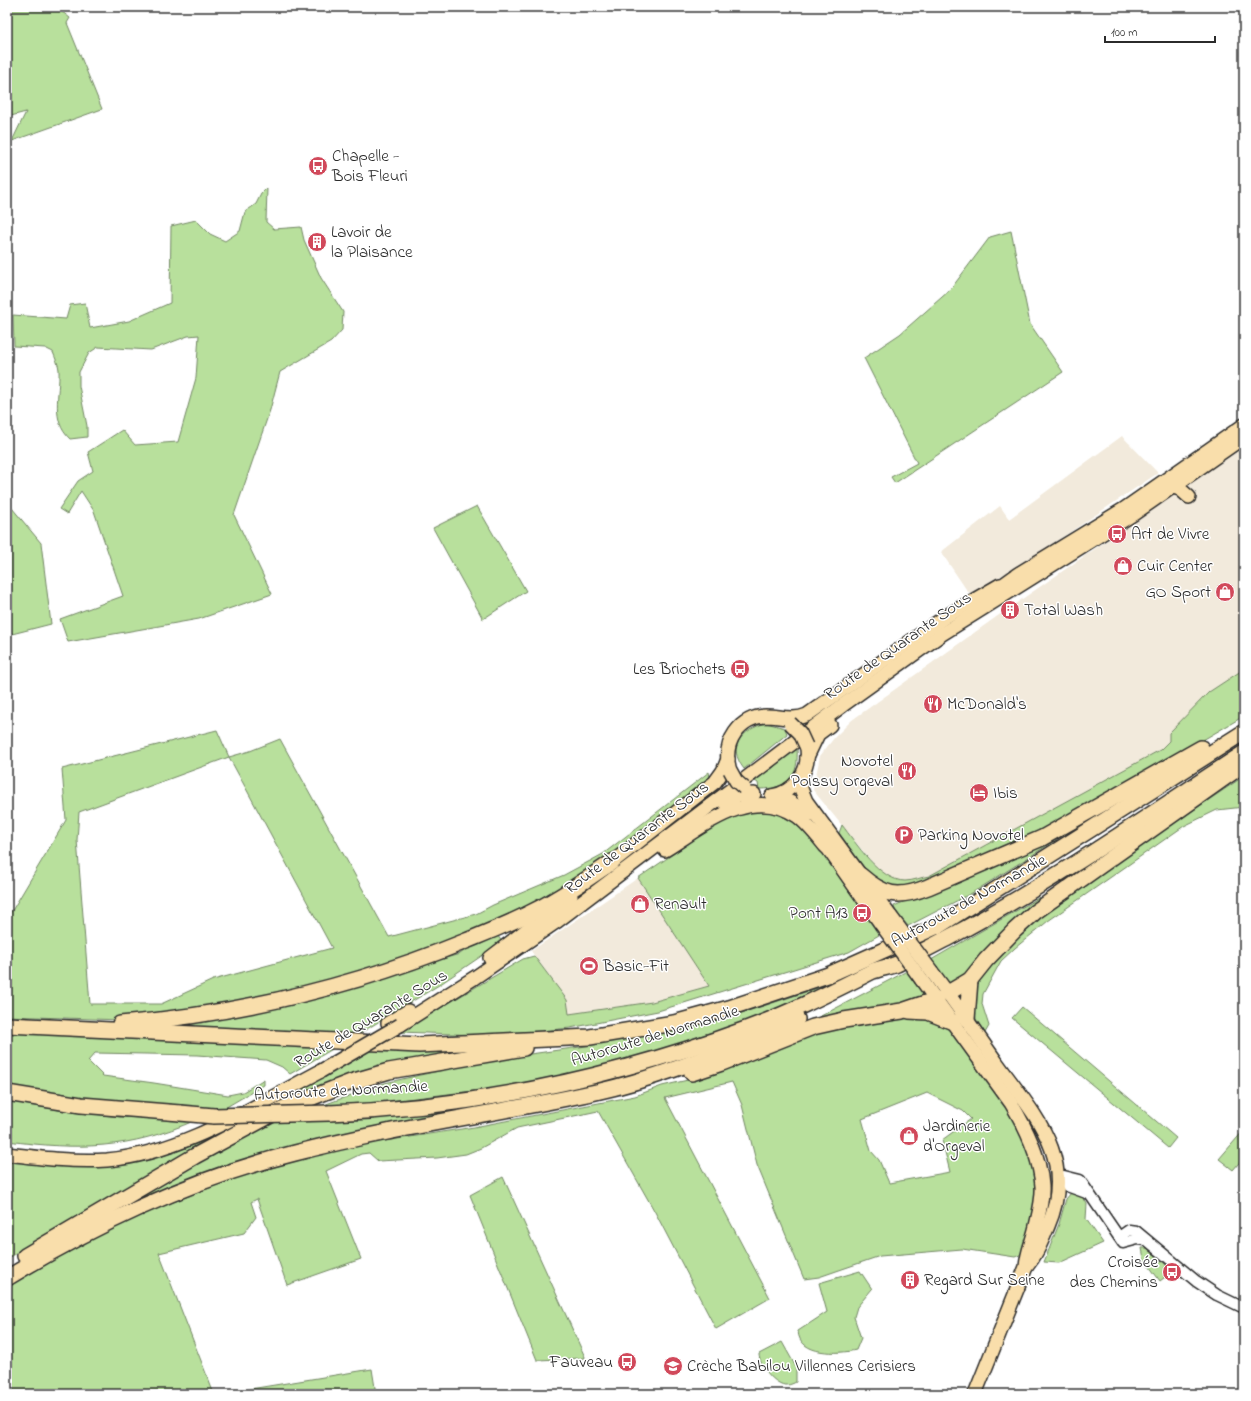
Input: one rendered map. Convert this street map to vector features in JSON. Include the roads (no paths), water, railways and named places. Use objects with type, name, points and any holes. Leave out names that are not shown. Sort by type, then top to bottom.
[{"type":"highway","points":[[860,875],[878,889],[896,895],[909,894],[928,888],[1042,838],[1229,732],[1244,731]]},
{"type":"highway","name":"Autoroute de Normandie","points":[[7,1025],[76,1028],[136,1033],[419,1046],[590,1037],[674,1022],[729,1008],[828,975],[940,925],[1244,731]]},
{"type":"highway","name":"Autoroute de Normandie","points":[[7,1093],[81,1105],[180,1114],[214,1116],[329,1113],[432,1106],[526,1091],[607,1073],[746,1029],[804,1006],[877,970],[895,965],[948,938],[1085,857],[1244,753]]},
{"type":"highway","points":[[902,1011],[943,996],[970,980],[986,960],[1035,912],[1244,764]]},
{"type":"highway","points":[[76,1028],[154,1021],[233,1009],[360,978],[449,948],[514,921],[556,899],[612,862]]},
{"type":"highway","points":[[7,1278],[81,1236],[146,1205],[205,1181],[293,1153],[391,1131],[597,1091],[666,1071],[740,1044],[809,1013],[881,977],[895,965]]},
{"type":"highway","points":[[597,1091],[615,1092],[657,1084],[722,1063],[813,1027],[844,1020],[902,1011],[928,1012],[960,1020],[970,980]]},
{"type":"highway","points":[[7,1267],[195,1156],[282,1109],[351,1082],[389,1071],[590,1037]]},
{"type":"main road","name":"Route de Quarante Sous","points":[[472,970],[510,947],[553,917],[841,700],[1018,574],[1124,509],[1244,425]]},
{"type":"main road","name":"Route de Quarante Sous","points":[[7,1154],[77,1161],[108,1160],[170,1146],[209,1130],[394,1024],[412,1018],[556,922],[843,705],[935,638],[1173,487],[1244,437]]},
{"type":"main road","points":[[1173,487],[1180,489],[1189,497]]},
{"type":"main road","points":[[826,847],[801,809],[786,799],[749,791],[736,781],[729,765],[731,740],[742,726],[757,717],[796,718],[811,712],[945,617],[1018,574]]},
{"type":"main road","points":[[943,996],[921,979],[860,875],[804,798],[801,789],[801,776],[806,751],[823,730],[1032,577]]},
{"type":"main road","points":[[777,717],[790,723],[800,733],[806,751]]},
{"type":"main road","points":[[394,1024],[472,970],[543,918],[715,782],[729,765]]},
{"type":"main road","points":[[772,796],[789,790],[801,776]]},
{"type":"main road","points":[[412,1018],[467,988],[523,953],[665,850],[731,799],[749,791]]},
{"type":"main road","points":[[665,850],[731,810],[746,805],[760,804],[777,807],[793,813],[804,822],[826,847],[886,921],[932,972],[943,996],[1047,1136],[1057,1163],[1058,1197],[1054,1212],[1035,1256],[1026,1267],[975,1394]]},
{"type":"main road","points":[[960,1020],[1012,1102],[1029,1135],[1042,1186],[1036,1228],[1027,1253],[1026,1267]]},
{"type":"main road","name":"Route de Quarante Sous","points":[[7,1146],[53,1152],[84,1153],[116,1151],[152,1143],[185,1133],[320,1067]]},
{"type":"main road","points":[[1029,1135],[1039,1144],[1046,1173],[1058,1180]]},
{"type":"main road","points":[[1042,1186],[1058,1180]]},
{"type":"street","points":[[1058,1180],[1067,1186],[1089,1194],[1126,1243]]},
{"type":"street","points":[[1126,1243],[1126,1231],[1133,1230],[1196,1281],[1217,1295],[1244,1308]]},
{"type":"street","points":[[1126,1243],[1140,1239],[1146,1240]]},
{"type":"place","name":"Chapelle - Bois Fleuri","points":[[318,166]]},
{"type":"place","name":"Lavoir de la Plaisance","points":[[317,242]]},
{"type":"place","name":"Art de Vivre","points":[[1117,534]]},
{"type":"place","name":"Cuir Center","points":[[1123,566]]},
{"type":"place","name":"GO Sport","points":[[1225,592]]},
{"type":"place","name":"Total Wash","points":[[1010,610]]},
{"type":"place","name":"Les Briochets","points":[[740,669]]},
{"type":"place","name":"McDonald's","points":[[933,704]]},
{"type":"place","name":"Novotel Poissy Orgeval","points":[[907,771]]},
{"type":"place","name":"Ibis","points":[[979,793]]},
{"type":"place","name":"Parking Novotel","points":[[904,835]]},
{"type":"place","name":"Renault","points":[[640,904]]},
{"type":"place","name":"Pont A13","points":[[862,913]]},
{"type":"place","name":"Basic-Fit","points":[[589,966]]},
{"type":"place","name":"Jardinerie d'Orgeval","points":[[909,1136]]},
{"type":"place","name":"Croisée des Chemins","points":[[1172,1272]]},
{"type":"place","name":"Regard Sur Seine","points":[[910,1280]]},
{"type":"place","name":"Fauveau","points":[[627,1362]]},
{"type":"place","name":"Crèche Babilou Villennes Cerisiers","points":[[673,1366]]}]
